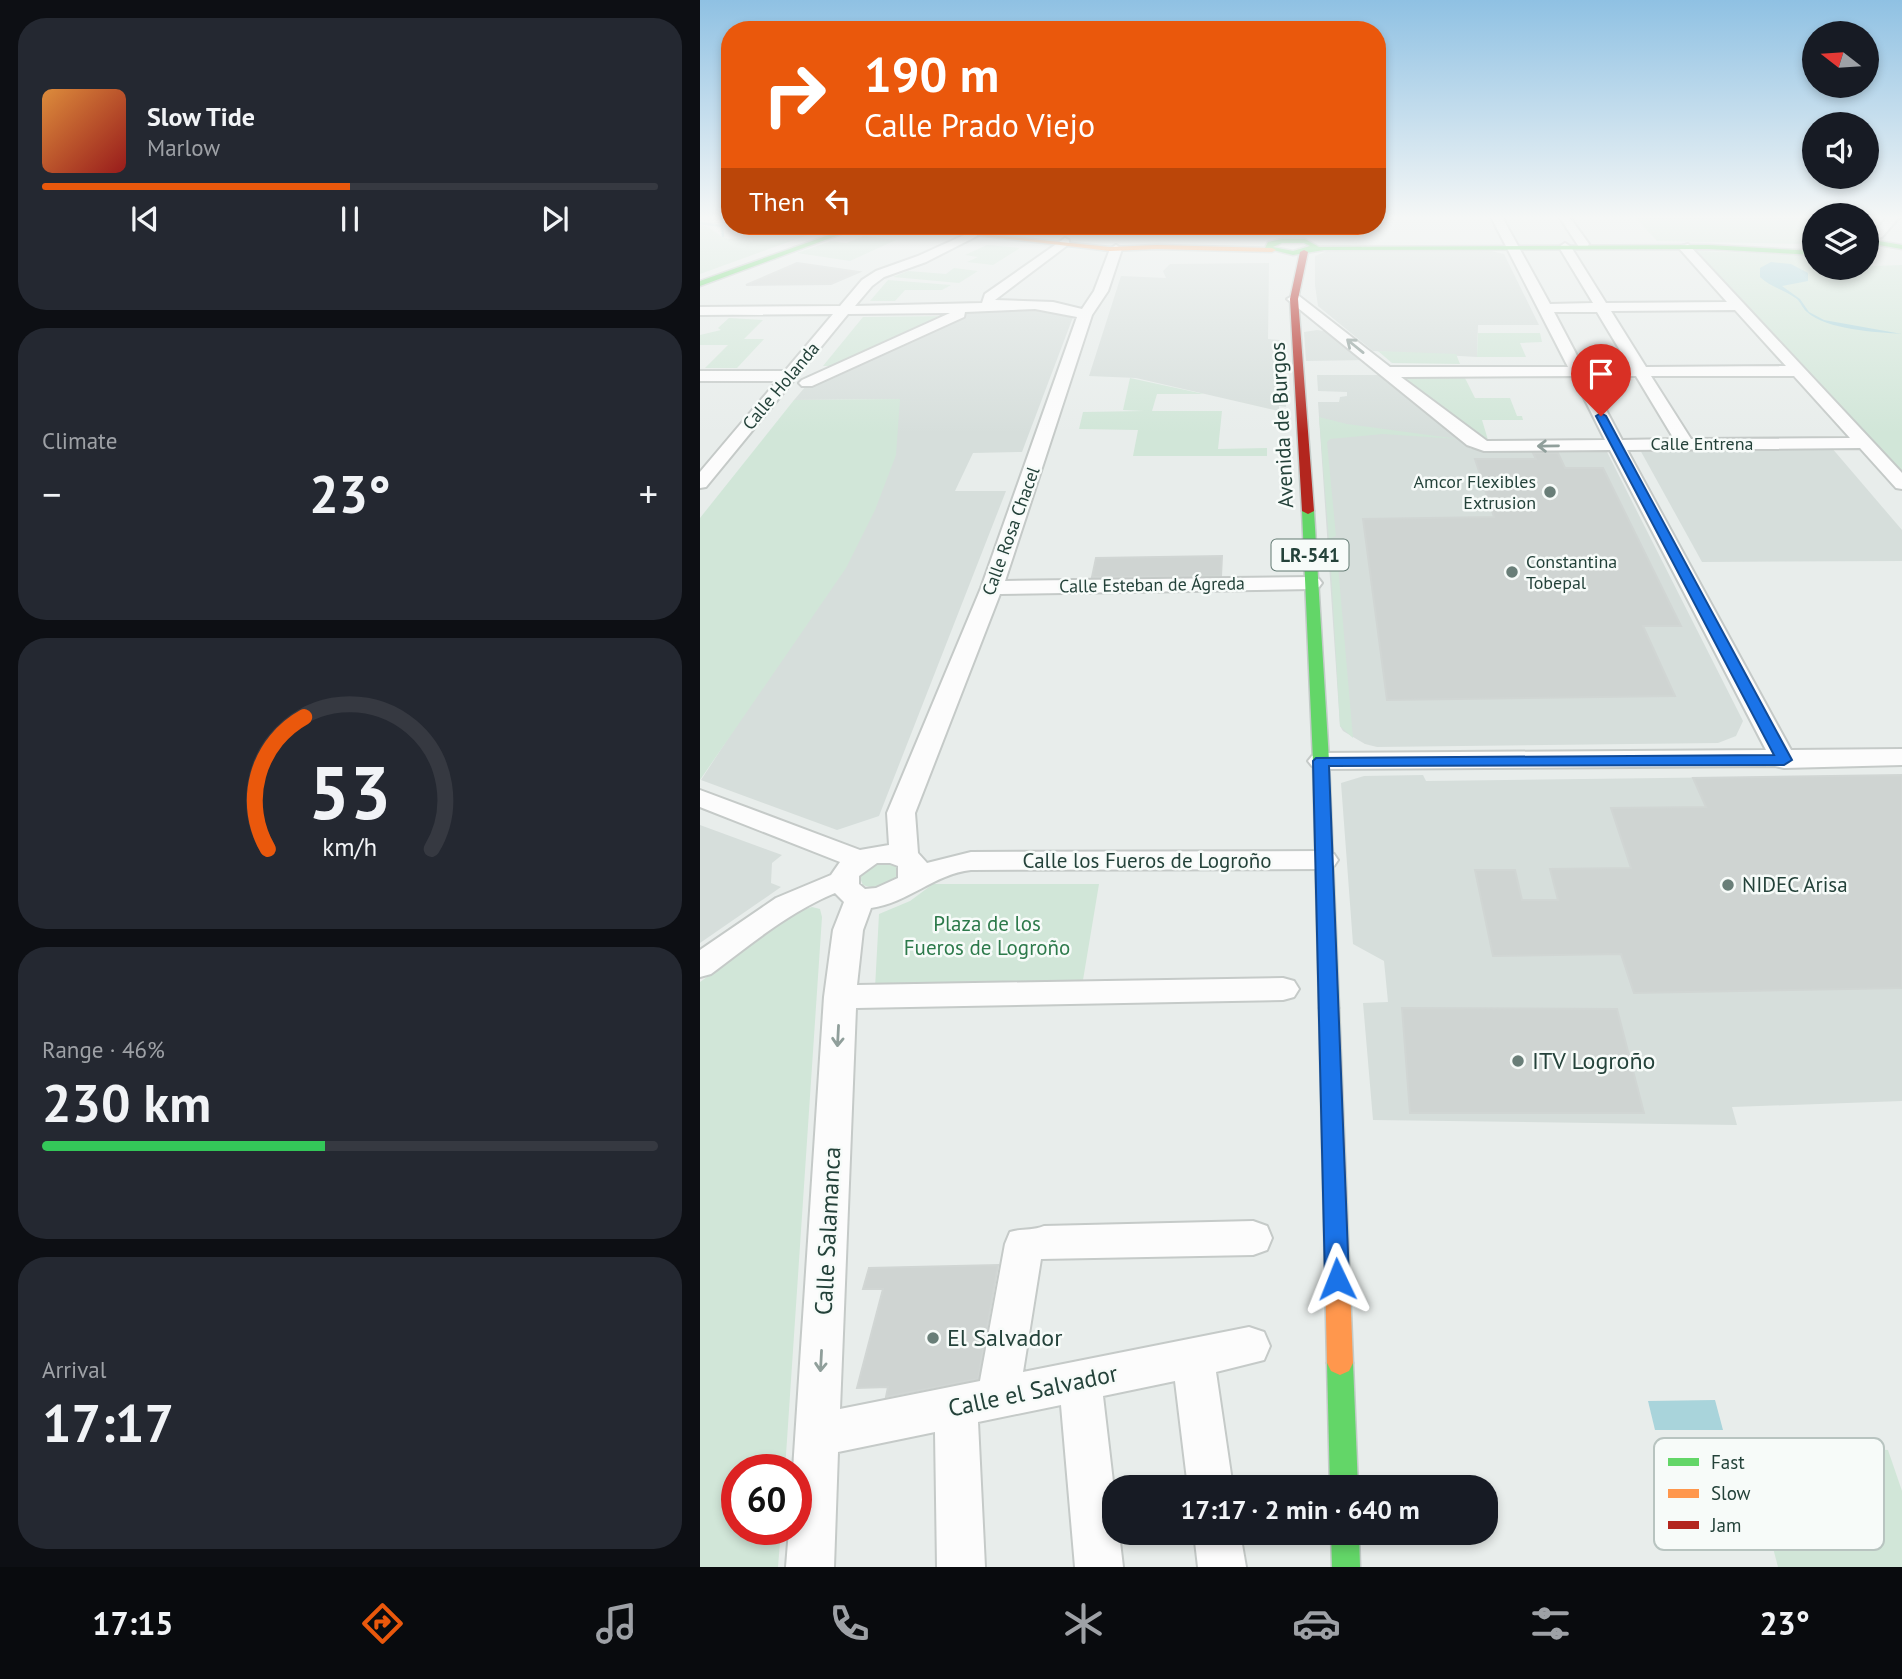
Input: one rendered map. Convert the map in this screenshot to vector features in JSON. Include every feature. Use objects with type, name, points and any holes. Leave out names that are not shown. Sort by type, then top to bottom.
[{"type":"main road","name":"Avenida de Burgos","points":[[1296,288],[1321,761],[1343,1475]]},
{"type":"main road","points":[[1345,1545],[1346,1567]]},
{"type":"street","name":"Calle Holanda","points":[[700,483],[864,288]]},
{"type":"street","points":[[807,383],[995,298],[1007,288]]},
{"type":"street","name":"Calle Rosa Chacel","points":[[856,877],[877,841],[901,813],[992,588],[1085,315],[1102,288]]},
{"type":"street","points":[[1535,288],[1784,760]]},
{"type":"street","points":[[1591,288],[1685,444]]},
{"type":"street","points":[[1721,288],[1902,484]]},
{"type":"street","points":[[1059,308],[1085,301],[1101,291]]},
{"type":"street","name":"Calle Entrena","points":[[1295,291],[1473,442],[1484,446],[1865,443]]},
{"type":"street","points":[[995,298],[1085,315]]},
{"type":"street","points":[[1545,308],[1737,306]]},
{"type":"street","points":[[700,311],[970,308]]},
{"type":"street","points":[[1388,372],[1797,371]]},
{"type":"street","points":[[700,376],[789,376]]},
{"type":"street","points":[[700,458],[720,459]]},
{"type":"street","name":"Calle Esteban de Ágreda","points":[[992,588],[1312,583]]},
{"type":"street","points":[[1321,761],[1784,760],[1902,757]]},
{"type":"street","points":[[704,797],[814,842],[856,877]]},
{"type":"street","name":"Calle Rosa Chacel","points":[[901,813],[906,868]]},
{"type":"street","points":[[700,966],[787,904],[820,896],[856,877],[883,854],[906,868]]},
{"type":"street","name":"Calle los Fueros de Logroño","points":[[856,877],[883,897],[906,868],[938,869],[971,861],[1324,860]]},
{"type":"street","name":"Calle Salamanca","points":[[810,1567],[840,997],[856,877]]},
{"type":"street","points":[[840,997],[1283,989]]},
{"type":"street","points":[[961,1567],[977,1402],[1034,1244],[1253,1238]]},
{"type":"street","name":"Calle el Salvador","points":[[817,1435],[1249,1346]]},
{"type":"street","points":[[1193,1357],[1209,1475]]},
{"type":"street","points":[[1080,1381],[1099,1567]]},
{"type":"street","points":[[1219,1545],[1222,1567]]},
{"type":"shaded area","points":[[1117,288],[1269,288],[1268,339],[1280,340],[1280,367],[1285,368],[1286,407],[1279,406],[1279,411],[1136,378],[1089,376]]},
{"type":"shaded area","points":[[1315,288],[1521,288],[1539,325],[1478,325],[1477,357],[1373,351],[1318,306]]},
{"type":"shaded area","points":[[992,308],[1059,311],[1073,317],[1022,452],[973,453],[955,491],[1006,491],[879,816],[837,830],[701,780],[742,717],[900,399],[794,400],[806,386],[967,312]]},
{"type":"shaded area","points":[[1317,330],[1336,333],[1367,360],[1306,361],[1304,332]]},
{"type":"shaded area","points":[[1317,375],[1380,375],[1471,449],[1605,448],[1743,721],[1736,736],[1718,743],[1377,747],[1365,744],[1343,731],[1340,726],[1318,402],[1339,402],[1340,397],[1347,396],[1347,392],[1318,391]]},
{"type":"shaded area","points":[[1831,447],[1902,530],[1902,561],[1702,562],[1639,448]]},
{"type":"shaded area","points":[[1423,775],[1426,781],[1902,775],[1902,1101],[1732,1107],[1737,1125],[1373,1120],[1363,1003],[1388,1002],[1384,961],[1353,944],[1341,783],[1364,776]]},
{"type":"shaded area","points":[[700,825],[782,855],[772,863],[771,883],[781,887],[700,943]]},
{"type":"green space","points":[[881,288],[945,288],[905,290],[895,301],[870,301]]},
{"type":"green space","points":[[1731,288],[1902,288],[1902,472]]},
{"type":"green space","points":[[946,316],[835,366],[823,366],[863,317]]},
{"type":"green space","points":[[729,318],[763,320],[744,339],[764,339],[737,368],[705,368],[728,345],[700,345],[700,335],[721,330],[718,328]]},
{"type":"green space","points":[[1478,333],[1540,333],[1542,342],[1520,343],[1526,357],[1477,357]]},
{"type":"green space","points":[[1378,351],[1456,354],[1460,364],[1392,363]]},
{"type":"green space","points":[[1463,374],[1475,398],[1510,398],[1517,416],[1522,416],[1523,420],[1482,420],[1488,440],[1480,438],[1405,379],[1405,376]]},
{"type":"green space","points":[[1130,378],[1204,394],[1157,394],[1152,411],[1222,411],[1218,449],[1267,448],[1267,456],[1133,456],[1138,430],[1079,429],[1083,412],[1144,411],[1123,410]]},
{"type":"green space","points":[[900,399],[896,455],[875,510],[846,568],[700,780],[700,518],[794,400]]},
{"type":"green space","points":[[1319,417],[1347,424],[1458,439],[1383,434],[1330,439],[1327,442],[1336,536],[1329,539]]},
{"type":"green space","points":[[1330,552],[1337,554],[1353,738],[1340,726]]},
{"type":"green space","points":[[882,863],[899,867],[901,874],[884,886],[863,885],[860,878],[863,872]]},
{"type":"green space","name":"Plaza de los Fueros de Logroño","points":[[933,884],[1099,884],[1082,986],[875,988],[879,914],[910,901]]},
{"type":"green space","points":[[812,907],[820,909],[822,917],[786,1454],[721,1454],[721,1545],[780,1545],[778,1567],[700,1567],[700,982],[799,911]]},
{"type":"green space","points":[[1884,1450],[1888,1450],[1902,1491],[1902,1567],[1778,1567],[1774,1550],[1884,1550]]},
{"type":"water","points":[[1778,288],[1785,288],[1800,299],[1809,312],[1824,320],[1902,334],[1852,329],[1827,323],[1806,311],[1797,299]]},
{"type":"water","points":[[1715,1400],[1723,1430],[1655,1430],[1648,1401]]},
{"type":"building","name":"Constantina Tobepal","points":[[1533,453],[1558,453],[1565,468],[1603,468],[1681,626],[1643,626],[1675,696],[1387,700],[1363,519],[1494,517],[1475,459],[1536,459]]},
{"type":"building","points":[[1222,556],[1221,576],[1092,577],[1096,558]]},
{"type":"building","name":"NIDEC Arisa","points":[[1902,775],[1902,988],[1634,993],[1621,954],[1493,956],[1475,870],[1515,870],[1522,900],[1558,900],[1550,869],[1631,868],[1611,808],[1706,807],[1693,778]]},
{"type":"building","name":"ITV Logroño","points":[[1402,1008],[1617,1009],[1644,1113],[1410,1113]]},
{"type":"building","name":"El Salvador","points":[[998,1265],[978,1379],[886,1397],[888,1387],[857,1388],[883,1289],[863,1289],[869,1268]]},
{"type":"traffic: fast","points":[[1308,511],[1321,761],[1329,1008]]},
{"type":"traffic: fast","points":[[1340,1363],[1344,1475]]},
{"type":"traffic: fast","points":[[1345,1545],[1346,1567]]},
{"type":"traffic: slow","points":[[1329,1008],[1340,1363]]},
{"type":"traffic: jam","points":[[1296,288],[1294,299],[1308,511]]},
{"type":"place","name":"Amcor Flexibles Extrusion","points":[[1550,492]]},
{"type":"place","name":"Constantina Tobepal","points":[[1512,572]]},
{"type":"place","name":"NIDEC Arisa","points":[[1728,885]]},
{"type":"place","name":"ITV Logroño","points":[[1518,1061]]},
{"type":"place","name":"El Salvador","points":[[933,1338]]},
{"type":"route","points":[[1337,1279],[1321,761],[1784,760],[1601,416]]}]
